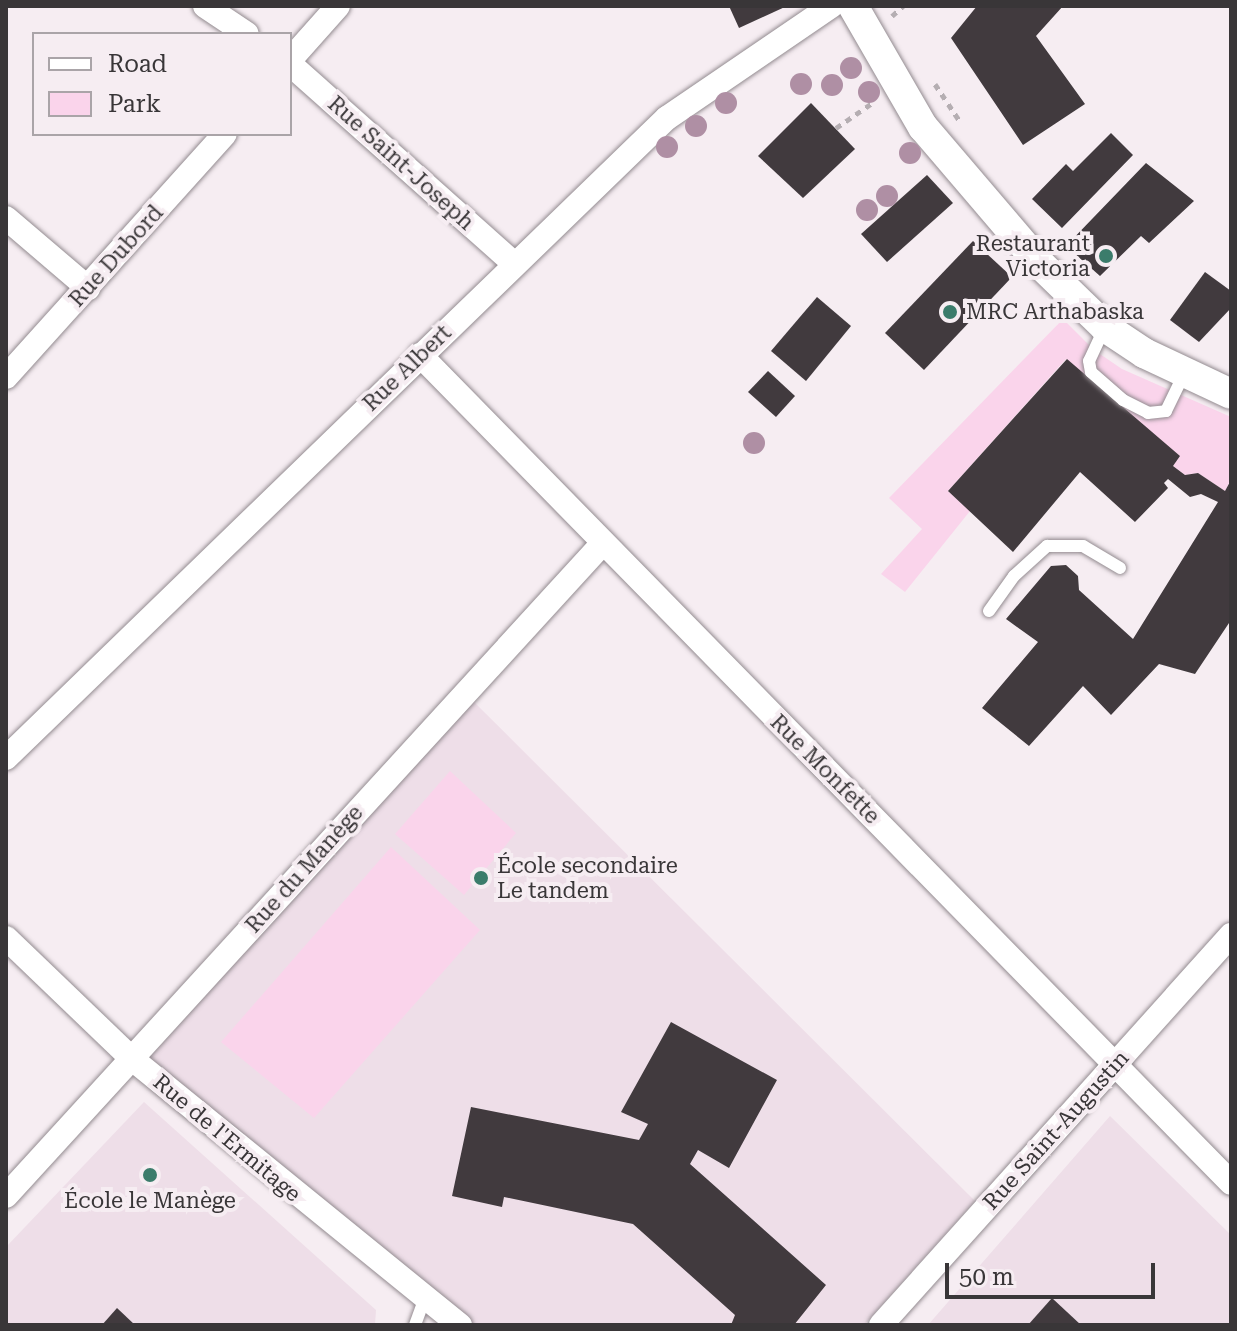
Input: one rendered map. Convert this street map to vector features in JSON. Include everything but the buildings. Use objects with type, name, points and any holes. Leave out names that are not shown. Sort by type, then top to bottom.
[{"type":"street","points":[[205,6],[244,32]]},
{"type":"street","points":[[292,60],[338,6]]},
{"type":"street","name":"Rue Albert","points":[[6,758],[513,263],[667,118],[831,6]]},
{"type":"street","points":[[853,6],[923,127],[1039,263],[1105,327],[1184,374],[1231,394]]},
{"type":"street","name":"Rue Saint-Joseph","points":[[292,64],[513,263]]},
{"type":"street","name":"Rue Dubord","points":[[6,377],[223,136]]},
{"type":"street","points":[[6,218],[88,288]]},
{"type":"street","name":"Rue Monfette","points":[[420,355],[1231,1183]]},
{"type":"street","name":"Rue du Manège","points":[[6,1196],[603,543]]},
{"type":"street","name":"Rue Saint-Augustin","points":[[881,1325],[1231,935]]},
{"type":"street","name":"Rue de l'Ermitage","points":[[6,938],[131,1058],[460,1325]]},
{"type":"lane","points":[[1105,327],[1089,361],[1091,372],[1123,400],[1148,413],[1166,411],[1184,374]]},
{"type":"lane","points":[[989,611],[1014,576],[1047,546],[1083,546],[1120,568]]},
{"type":"lane","points":[[415,1325],[425,1298]]},
{"type":"path","points":[[885,6],[899,30]]},
{"type":"path","points":[[891,17],[903,6]]},
{"type":"path","points":[[931,79],[964,127]]},
{"type":"path","points":[[836,128],[879,98]]},
{"type":"shaded area","name":"École secondaire Le tandem","points":[[471,699],[975,1201],[864,1325],[470,1325],[149,1058]]},
{"type":"shaded area","name":"École le Manège","points":[[144,1102],[376,1310],[375,1325],[6,1325],[6,1247]]},
{"type":"shaded area","points":[[1110,1116],[1231,1235],[1231,1325],[928,1325]]},
{"type":"green space","points":[[1063,319],[1094,350],[1122,369],[1231,417],[1231,480],[1225,491],[1198,473],[1185,475],[1173,466],[1179,456],[1066,359],[948,491],[970,511],[905,592],[881,574],[922,529],[889,498]]},
{"type":"green space","points":[[450,771],[516,833],[464,895],[395,834]]},
{"type":"green space","points":[[391,847],[480,930],[314,1118],[221,1042]]},
{"type":"place","name":"Restaurant Victoria","points":[[1106,256]]},
{"type":"place","name":"MRC Arthabaska","points":[[950,312]]},
{"type":"place","name":"École secondaire Le tandem","points":[[481,878]]},
{"type":"place","name":"École le Manège","points":[[150,1175]]}]
